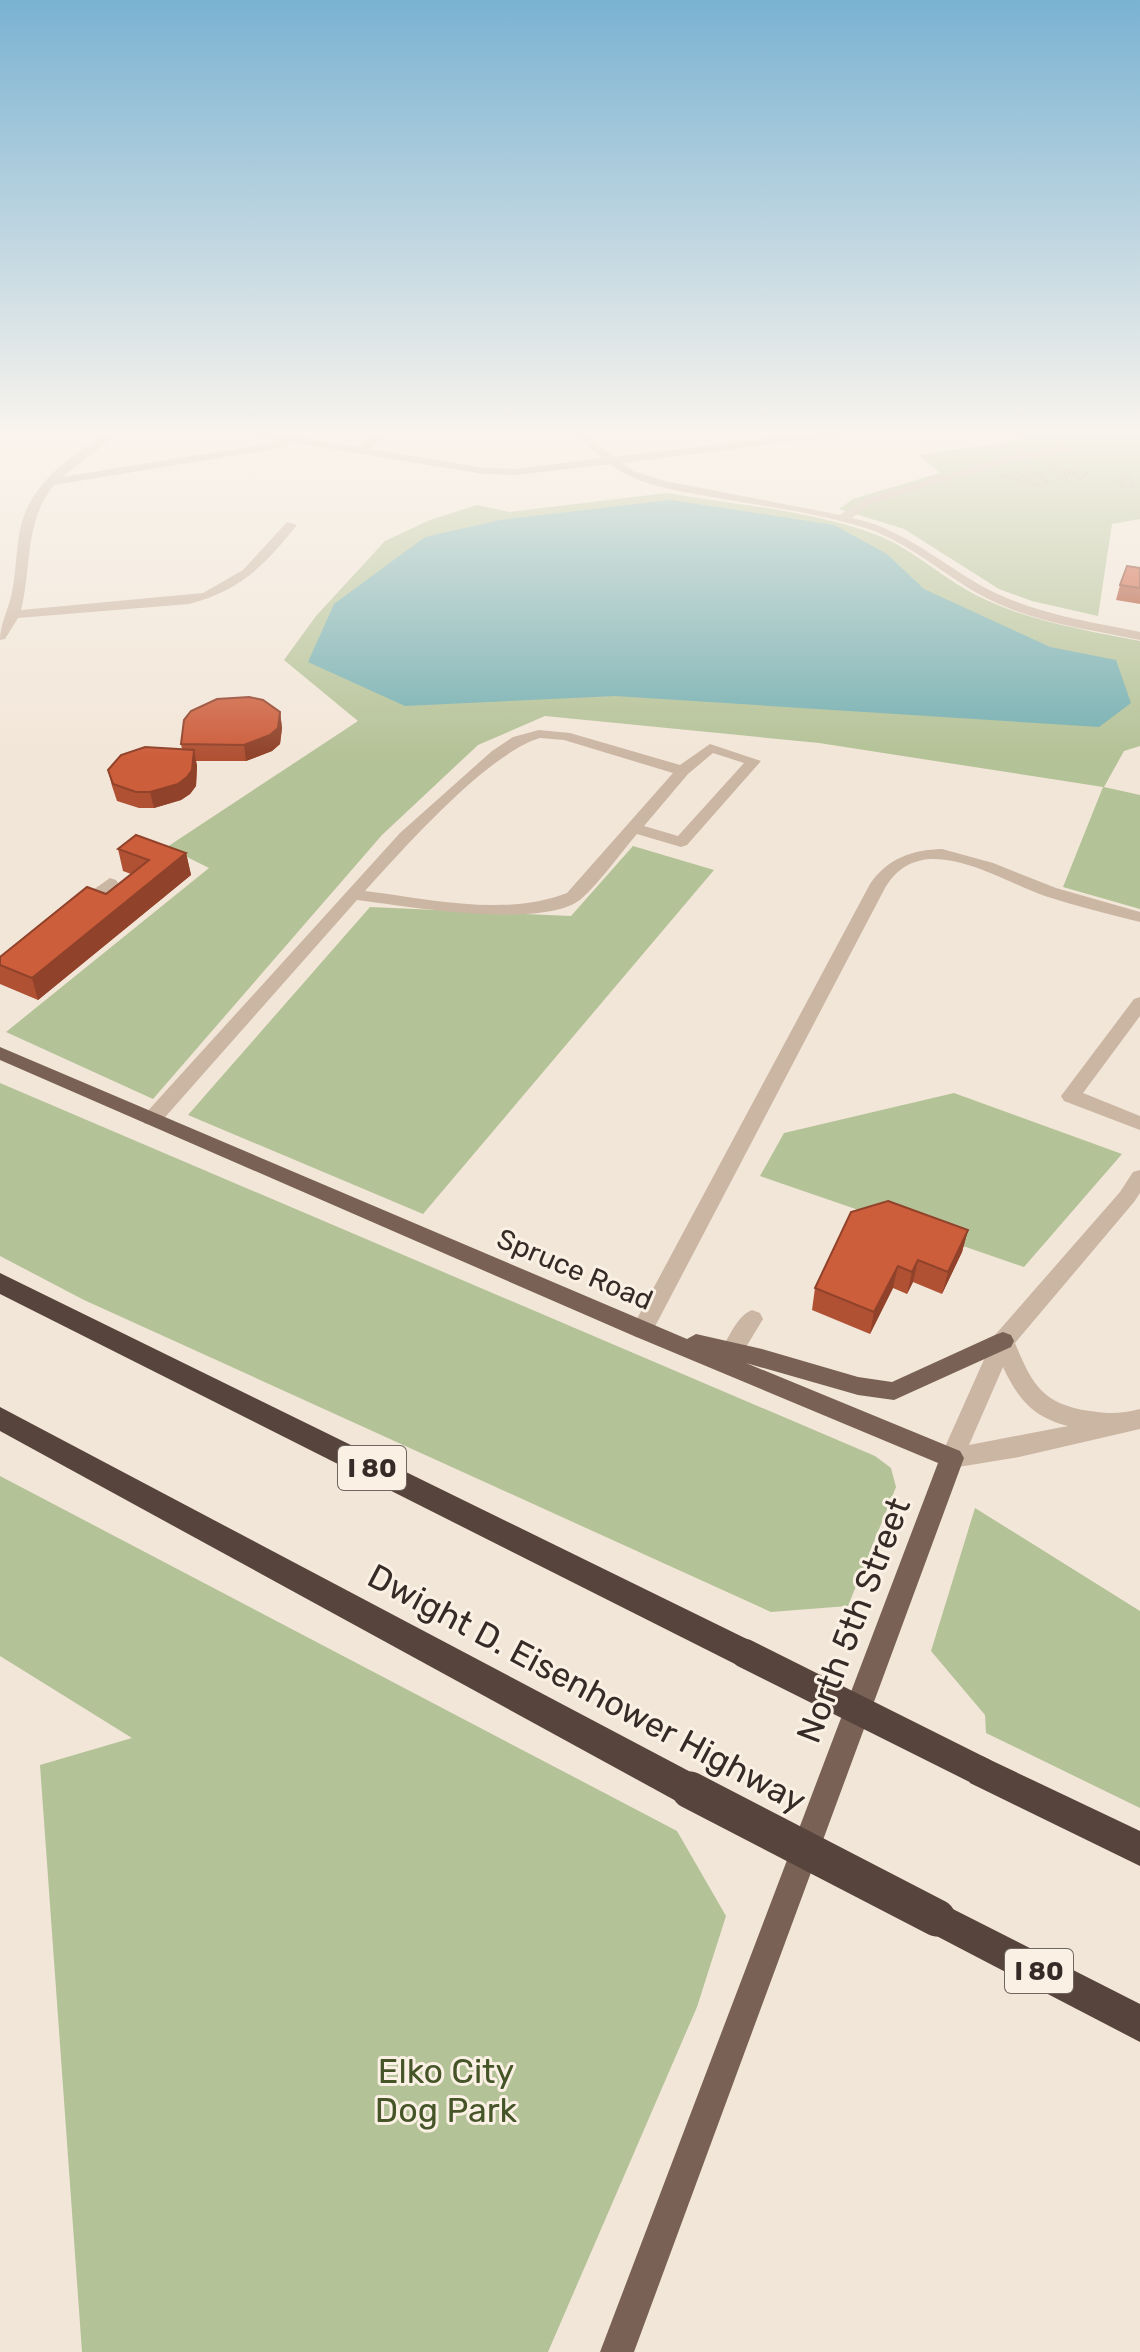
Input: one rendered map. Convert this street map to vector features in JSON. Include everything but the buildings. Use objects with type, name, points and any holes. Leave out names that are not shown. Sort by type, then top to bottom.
[{"type":"highway","name":"I 80","points":[[0,1283],[1140,1849]]},
{"type":"highway","name":"Dwight D. Eisenhower Highway","points":[[0,1418],[690,1790],[1140,2024]]},
{"type":"main road","name":"Spruce Road","points":[[0,1053],[642,1330],[952,1458]]},
{"type":"main road","points":[[642,1330],[858,1386],[894,1391],[1003,1341]]},
{"type":"main road","name":"North 5th Street","points":[[617,2352],[952,1458]]},
{"type":"street","points":[[0,636],[17,614],[24,538]]},
{"type":"street","points":[[17,614],[189,600],[214,595],[237,584],[279,538]]},
{"type":"street","points":[[898,538],[965,582],[1004,602],[1046,616],[1140,636]]},
{"type":"street","points":[[152,1119],[406,836],[497,754],[518,740],[539,734],[565,736],[683,771]]},
{"type":"street","points":[[353,895],[500,909],[546,908],[561,904],[573,897],[683,771],[710,748],[754,761],[681,842],[634,828]]},
{"type":"street","points":[[642,1330],[868,905],[883,878],[900,863],[941,853],[977,861],[1048,891],[1140,917]]},
{"type":"street","points":[[61,923],[110,883]]},
{"type":"street","points":[[1140,1003],[1133,1023],[1071,1096],[1140,1123]]},
{"type":"street","name":"North 5th Street","points":[[952,1458],[1003,1341],[1127,1197],[1140,1177]]},
{"type":"street","points":[[732,1351],[752,1319]]},
{"type":"street","points":[[1003,1341],[1021,1386],[1045,1409],[1073,1419],[1129,1421]]},
{"type":"street","points":[[952,1458],[1019,1447],[1129,1421]]},
{"type":"green space","points":[[392,538],[883,538],[915,555],[963,588],[995,604],[1056,624],[1140,641],[1140,746],[1124,751],[1104,787],[1140,795],[1140,909],[1063,887],[1103,787],[819,743],[545,716],[478,745],[382,835],[153,1099],[6,1032],[209,868],[167,847],[358,721],[284,660],[316,616],[385,541]]},
{"type":"green space","points":[[918,538],[1110,538],[1098,616],[1032,601],[999,589]]},
{"type":"green space","points":[[633,846],[714,870],[423,1214],[188,1115],[370,907],[571,916]]},
{"type":"green space","points":[[0,1083],[875,1456],[891,1468],[896,1487],[848,1606],[771,1612],[84,1300],[0,1256]]},
{"type":"green space","points":[[954,1093],[1122,1154],[1024,1267],[760,1176],[784,1133]]},
{"type":"green space","name":"Elko City Dog Park","points":[[0,1476],[677,1831],[726,1916],[697,2007],[548,2352],[82,2352],[40,1765],[132,1738],[0,1656]]},
{"type":"green space","points":[[975,1508],[1140,1611],[1140,1808],[986,1733],[985,1715],[931,1651]]},
{"type":"water","points":[[424,538],[857,538],[887,554],[924,589],[1050,647],[1116,660],[1131,703],[1099,727],[615,696],[405,706],[308,662],[334,604]]}]
